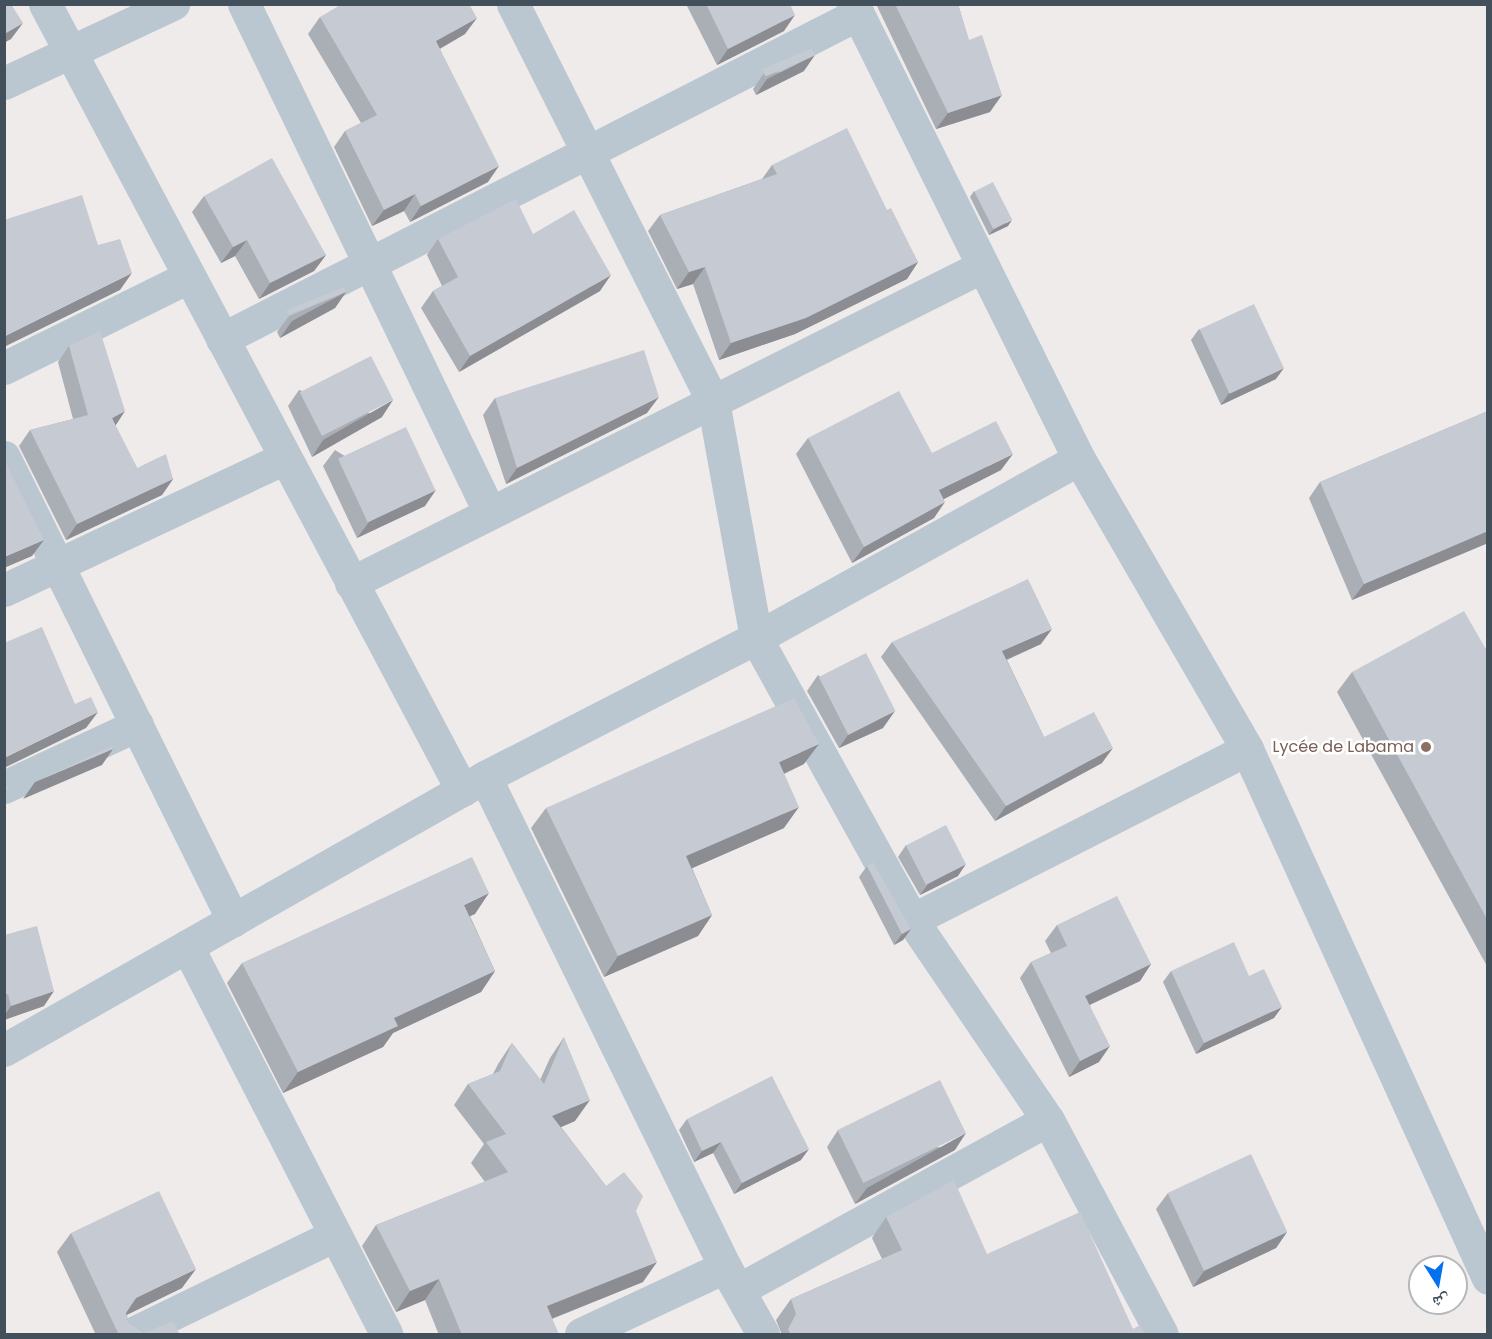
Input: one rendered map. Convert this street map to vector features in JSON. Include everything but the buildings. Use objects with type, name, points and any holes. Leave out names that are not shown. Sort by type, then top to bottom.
[{"type":"street","points":[[45,4],[351,583],[474,783],[732,1278],[764,1335]]},
{"type":"street","points":[[4,83],[173,4]]},
{"type":"street","points":[[244,4],[490,513]]},
{"type":"street","points":[[513,4],[713,401],[756,638],[912,920],[1048,1120],[1162,1335]]},
{"type":"street","points":[[222,339],[368,261],[587,152],[855,9],[1079,459],[1247,749],[1488,1278]]},
{"type":"street","points":[[351,583],[983,266]]},
{"type":"street","points":[[4,368],[188,277]]},
{"type":"street","points":[[4,457],[232,920]]},
{"type":"street","points":[[4,590],[285,458]]},
{"type":"street","points":[[4,1050],[474,783],[756,638],[1079,459]]},
{"type":"street","points":[[4,787],[137,725]]},
{"type":"street","points":[[912,920],[1247,749]]},
{"type":"street","points":[[188,946],[386,1335]]},
{"type":"street","points":[[581,1335],[732,1278],[1048,1120]]},
{"type":"street","points":[[131,1335],[335,1235]]},
{"type":"place","name":"Lycée de Labama","points":[[1426,747]]}]
